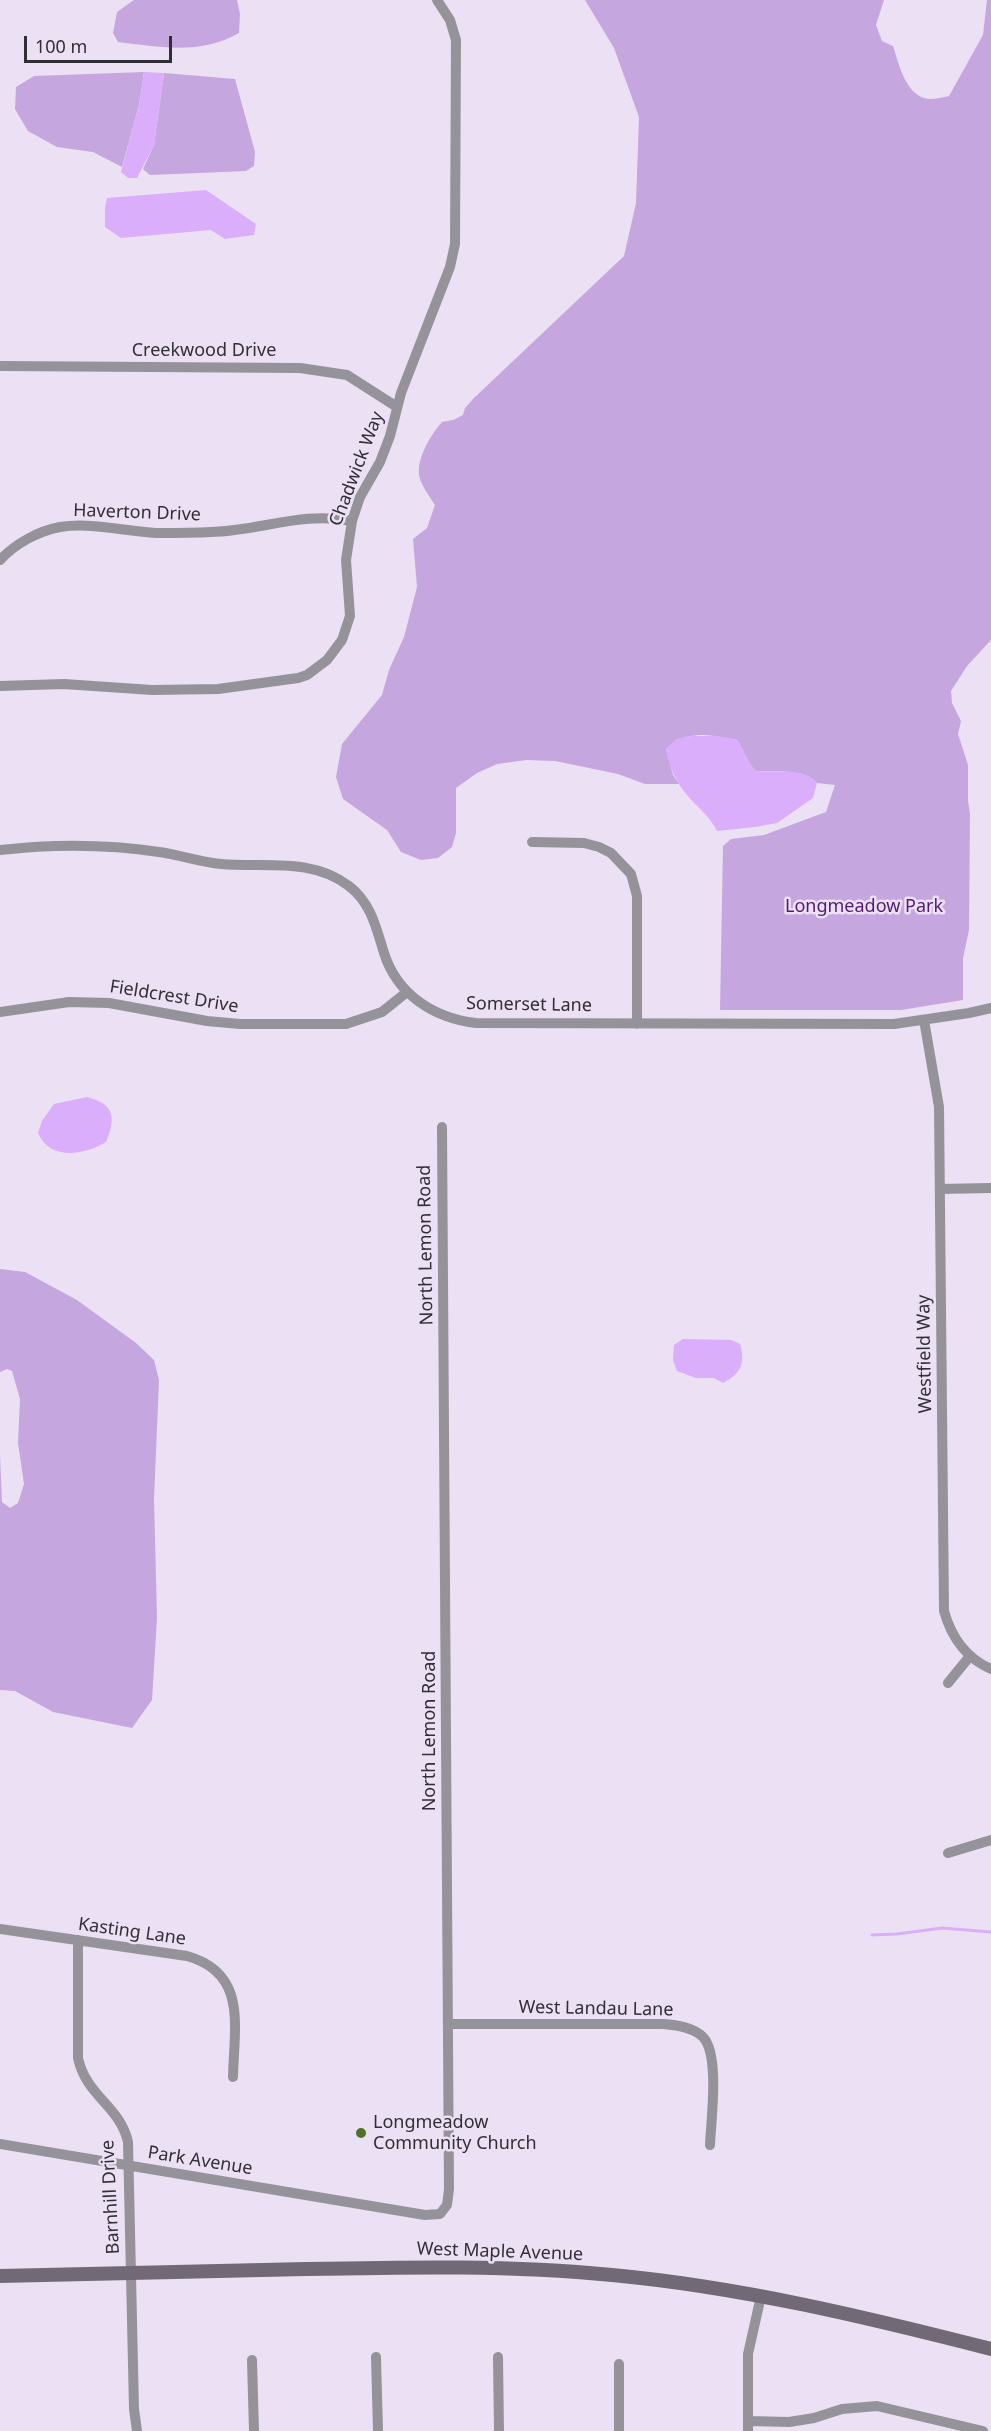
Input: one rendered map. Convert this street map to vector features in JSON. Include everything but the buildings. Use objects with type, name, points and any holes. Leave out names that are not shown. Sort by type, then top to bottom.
[{"type":"main road","name":"West Maple Avenue","points":[[0,2276],[498,2267],[641,2278],[761,2296],[991,2349]]},
{"type":"street","name":"Chadwick Way","points":[[0,686],[64,684],[177,690],[283,682],[307,675],[320,666],[337,648],[349,622],[350,602],[346,560],[352,521],[390,436],[397,406],[450,267],[454,244],[456,40],[450,20],[437,0]]},
{"type":"street","name":"Creekwood Drive","points":[[0,366],[300,368],[347,375],[397,406]]},
{"type":"street","name":"Haverton Drive","points":[[1,556],[35,535],[62,527],[87,526],[156,533],[214,532],[300,518],[331,516],[352,521]]},
{"type":"street","points":[[531,842],[584,843],[598,847],[611,853],[631,874],[637,896],[637,1024]]},
{"type":"street","name":"Somerset Lane","points":[[0,850],[40,846],[113,847],[160,852],[219,864],[300,866],[324,871],[351,887],[366,905],[378,929],[385,955],[399,983],[407,992],[431,1010],[461,1022],[894,1024],[991,1008]]},
{"type":"street","name":"Fieldcrest Drive","points":[[0,1012],[69,1002],[109,1003],[207,1021],[240,1024],[346,1024],[382,1012],[407,992]]},
{"type":"street","name":"Westfield Way","points":[[924,1020],[939,1107],[944,1611],[949,1627],[970,1656],[991,1669]]},
{"type":"street","name":"North Lemon Road","points":[[323,2198],[425,2215],[440,2214],[444,2210],[449,2189],[441,1127]]},
{"type":"street","points":[[940,1189],[991,1188]]},
{"type":"street","points":[[948,1683],[970,1656]]},
{"type":"street","points":[[948,1853],[991,1840]]},
{"type":"street","name":"Kasting Lane","points":[[0,1929],[202,1960],[225,1979],[233,2002],[233,2077]]},
{"type":"street","name":"Barnhill Drive","points":[[78,1940],[78,2058],[82,2073],[90,2087],[116,2115],[126,2132],[129,2166],[134,2409],[137,2431]]},
{"type":"street","name":"West Landau Lane","points":[[449,2024],[663,2024],[690,2029],[702,2037],[709,2048],[712,2061],[710,2145]]},
{"type":"street","name":"Park Avenue","points":[[0,2144],[323,2198]]},
{"type":"street","points":[[761,2296],[748,2354],[748,2426],[814,2418],[842,2409],[877,2406],[983,2431]]},
{"type":"street","points":[[376,2357],[378,2431]]},
{"type":"street","points":[[498,2357],[500,2431]]},
{"type":"street","points":[[252,2360],[255,2431]]},
{"type":"street","points":[[619,2364],[620,2431]]},
{"type":"green space","points":[[134,0],[237,0],[240,14],[239,33],[225,40],[195,47],[180,48],[118,42],[113,33],[117,12]]},
{"type":"green space","name":"Longmeadow Park","points":[[585,0],[884,0],[876,25],[882,41],[893,46],[909,87],[922,97],[930,99],[949,96],[983,35],[987,0],[991,0],[991,640],[967,666],[951,691],[952,703],[961,721],[958,734],[968,765],[970,814],[969,930],[963,958],[963,1000],[901,1010],[720,1010],[723,846],[731,839],[764,835],[826,812],[835,785],[817,783],[812,778],[797,773],[756,771],[737,740],[718,736],[691,736],[682,738],[666,749],[673,775],[679,784],[645,784],[618,774],[555,761],[526,760],[497,764],[477,773],[456,788],[456,833],[452,847],[438,858],[421,860],[401,852],[387,830],[343,799],[336,777],[342,744],[382,695],[389,670],[404,637],[417,587],[413,539],[427,528],[435,505],[423,486],[419,468],[433,433],[442,422],[463,415],[465,408],[474,398],[624,256],[636,203],[639,117],[614,48]]},
{"type":"green space","points":[[144,72],[139,105],[122,167],[93,152],[57,147],[28,131],[15,109],[16,87],[34,76]]},
{"type":"green space","points":[[164,73],[235,79],[255,152],[254,166],[246,171],[150,175],[143,169],[154,145]]},
{"type":"green space","points":[[0,1269],[25,1272],[77,1300],[136,1343],[154,1360],[159,1380],[154,1499],[157,1618],[152,1700],[132,1728],[53,1712],[15,1691],[0,1690],[0,1455],[2,1502],[10,1508],[18,1503],[24,1484],[18,1443],[20,1399],[12,1371],[7,1369],[0,1372]]},
{"type":"shaded area","points":[[144,72],[164,73],[154,145],[137,178],[128,178],[121,172],[139,105]]},
{"type":"shaded area","points":[[206,190],[256,224],[254,235],[225,239],[211,230],[121,238],[105,227],[107,198]]},
{"type":"shaded area","points":[[691,736],[717,736],[737,740],[756,771],[797,773],[812,778],[817,783],[813,798],[777,823],[717,831],[710,819],[680,785],[674,776],[669,760],[666,749],[676,739]]},
{"type":"shaded area","points":[[87,1097],[103,1104],[111,1113],[111,1126],[106,1142],[88,1150],[69,1153],[51,1148],[38,1133],[42,1121],[54,1104]]},
{"type":"shaded area","points":[[683,1339],[731,1340],[740,1344],[742,1363],[740,1368],[734,1376],[723,1383],[714,1378],[696,1378],[677,1371],[673,1360],[674,1345]]},
{"type":"waterway","points":[[872,1935],[942,1928],[991,1932]]},
{"type":"place","name":"Longmeadow Community Church","points":[[361,2133]]}]
